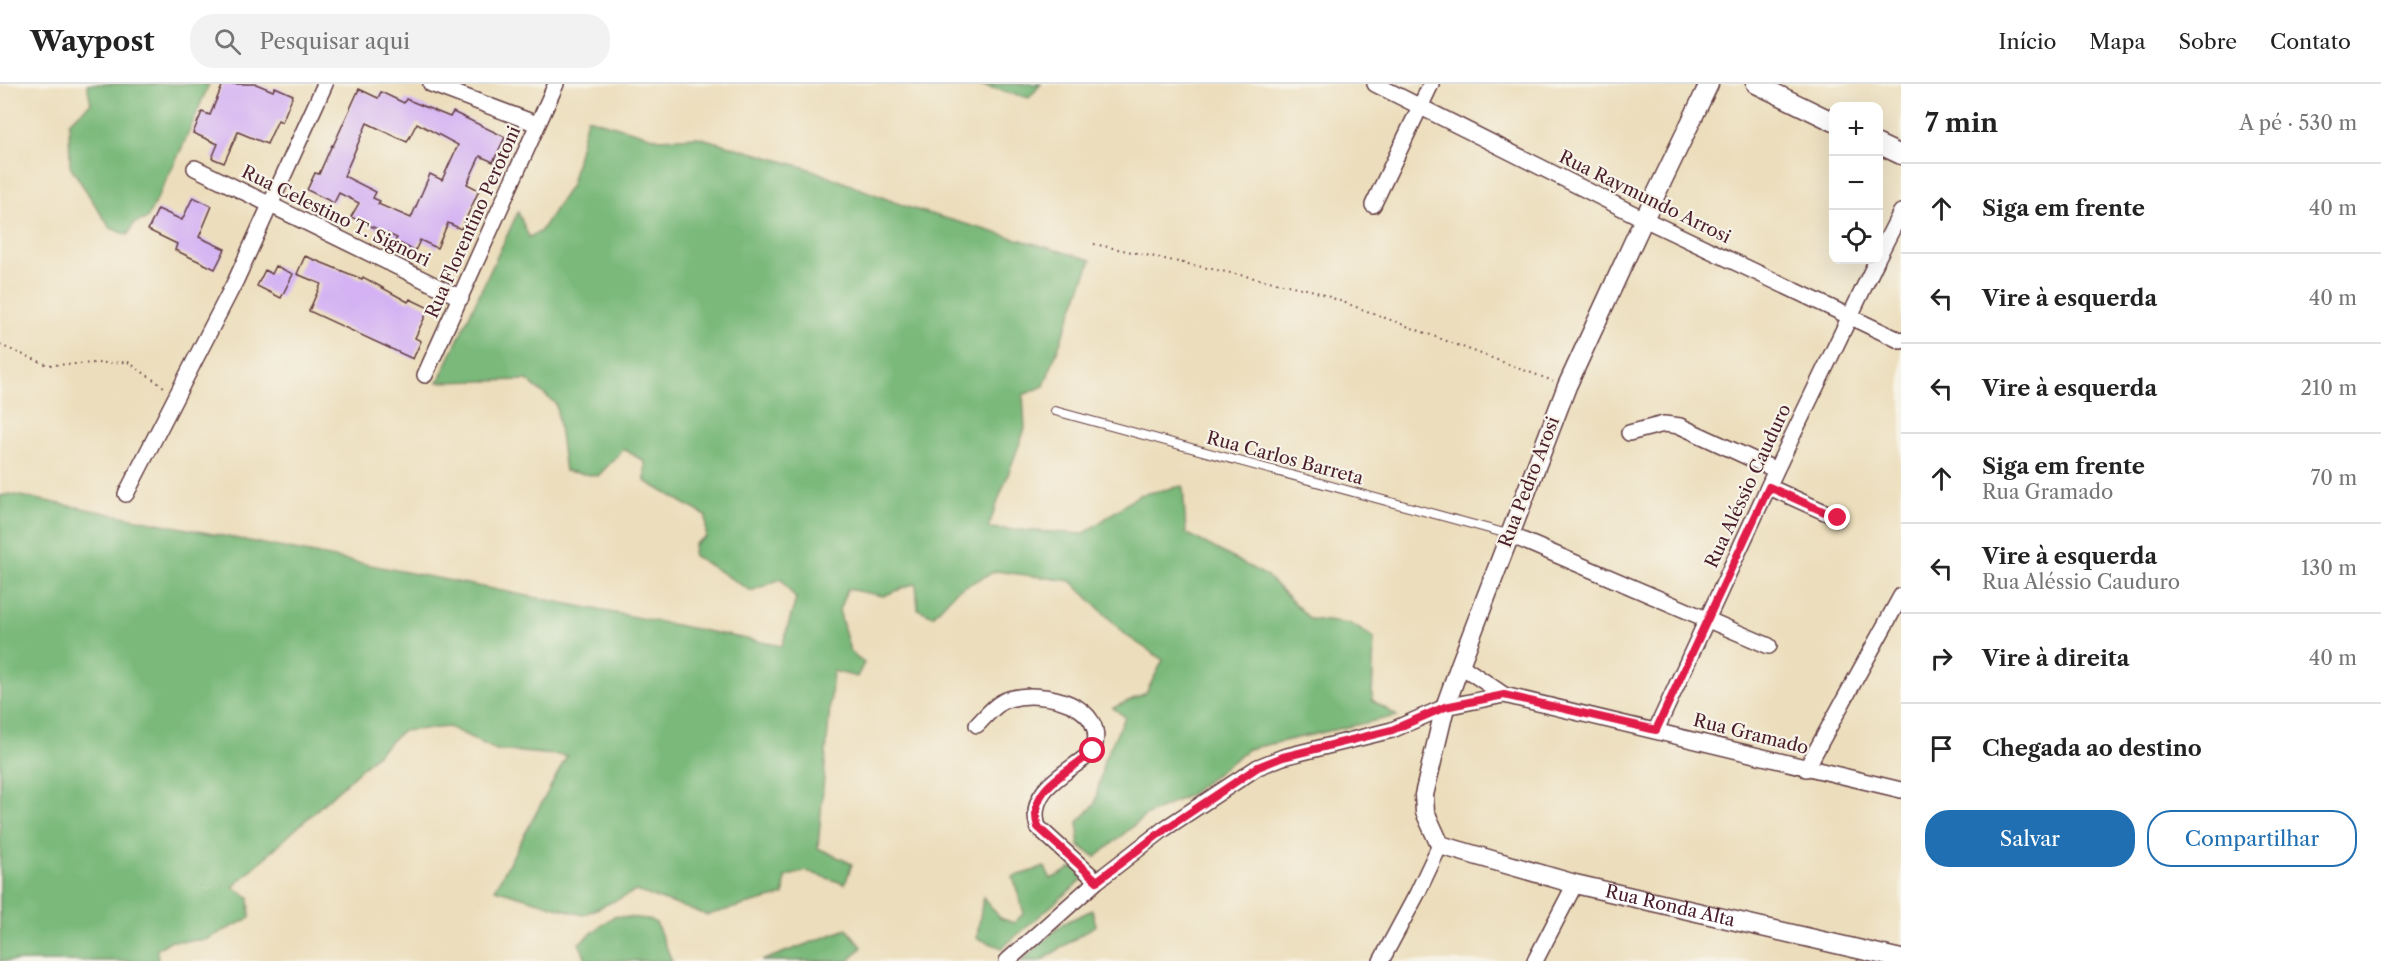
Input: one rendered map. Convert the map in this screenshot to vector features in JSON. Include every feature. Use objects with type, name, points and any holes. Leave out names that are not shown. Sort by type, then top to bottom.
[{"type":"street","points":[[126,494],[236,280],[325,84]]},
{"type":"street","points":[[431,84],[537,124]]},
{"type":"street","name":"Rua Florentino Perotoni","points":[[425,375],[556,84]]},
{"type":"street","name":"Rua Raymundo Arrosi","points":[[1374,84],[1644,219],[1901,341]]},
{"type":"street","points":[[1373,205],[1431,84]]},
{"type":"street","name":"Rua Pedro Arosi","points":[[1440,845],[1425,812],[1424,795],[1445,707],[1508,534],[1567,386],[1709,84]]},
{"type":"street","points":[[1756,84],[1829,120]]},
{"type":"street","points":[[1883,146],[1901,155]]},
{"type":"street","name":"Rua Celestino T. Signori","points":[[195,168],[461,298]]},
{"type":"street","name":"Rua Aléssio Cauduro","points":[[1883,248],[1901,212]]},
{"type":"street","name":"Rua Aléssio Cauduro","points":[[1656,730],[1776,470],[1875,264]]},
{"type":"street","points":[[1629,432],[1664,424],[1680,426],[1776,470]]},
{"type":"street","points":[[1769,487],[1838,518]]},
{"type":"street","points":[[1508,534],[1769,646]]},
{"type":"street","points":[[1806,769],[1901,596]]},
{"type":"street","name":"Rua Gramado","points":[[1460,665],[1504,695],[1901,790]]},
{"type":"street","points":[[1007,961],[1097,881],[1164,830],[1258,767],[1283,757],[1392,730],[1445,707],[1504,695]]},
{"type":"street","points":[[977,725],[1007,699],[1025,696],[1062,702],[1080,709],[1092,718],[1097,733],[1093,751],[1040,796],[1034,815],[1038,827],[1097,881]]},
{"type":"street","points":[[1380,961],[1417,894],[1440,845]]},
{"type":"street","name":"Rua Ronda Alta","points":[[1440,845],[1575,884],[1901,959]]},
{"type":"street","points":[[1534,961],[1575,884]]},
{"type":"lane","name":"Rua Carlos Barreta","points":[[1054,411],[1508,534]]},
{"type":"path","points":[[1094,244],[1311,290],[1567,386]]},
{"type":"path","points":[[0,345],[48,365],[128,362],[177,395]]},
{"type":"green space","points":[[87,84],[209,84],[181,150],[147,219],[134,223],[128,235],[110,228],[70,166],[69,122],[91,103]]},
{"type":"green space","points":[[977,84],[1041,84],[1029,98]]},
{"type":"green space","points":[[587,118],[660,139],[698,137],[807,168],[910,208],[1091,260],[1044,386],[1023,395],[1025,429],[988,528],[1083,534],[1139,495],[1183,486],[1186,533],[1267,576],[1310,619],[1351,624],[1374,638],[1372,700],[1397,716],[1248,749],[1189,795],[1145,816],[1096,857],[1079,846],[1078,822],[1095,804],[1104,760],[1125,717],[1113,708],[1146,693],[1163,660],[1127,636],[1071,581],[996,571],[957,590],[933,616],[918,609],[916,583],[883,596],[847,589],[839,610],[850,651],[864,663],[857,677],[833,671],[818,848],[852,864],[845,884],[806,871],[785,877],[784,895],[707,915],[636,891],[583,915],[495,889],[567,756],[496,750],[449,727],[402,731],[233,887],[249,897],[250,918],[205,940],[170,941],[157,949],[158,961],[0,961],[0,496],[10,494],[782,646],[796,599],[781,579],[751,591],[693,555],[694,544],[706,537],[706,516],[645,481],[645,462],[624,449],[598,476],[565,471],[556,404],[527,380],[438,382],[518,212],[529,237],[540,232],[571,185]]},
{"type":"green space","points":[[1045,867],[1051,879],[1074,867],[1083,879],[1002,948],[977,938],[983,897],[1000,918],[1014,923],[1024,913],[1013,877]]},
{"type":"green space","points":[[1092,910],[1096,925],[1041,961],[1021,961],[1064,923]]},
{"type":"green space","points":[[614,916],[648,919],[656,923],[672,961],[587,961],[579,943]]},
{"type":"green space","points":[[847,929],[862,947],[849,961],[761,961]]},
{"type":"building","points":[[223,84],[256,84],[273,91],[275,87],[293,95],[282,122],[278,120],[267,144],[238,132],[224,163],[212,158],[218,144],[193,133],[202,112],[210,115]]},
{"type":"building","points":[[359,89],[378,98],[381,92],[404,103],[406,99],[450,117],[453,112],[505,137],[493,162],[480,156],[467,184],[479,190],[461,229],[448,223],[437,248],[420,240],[415,251],[395,241],[397,238],[351,217],[359,203],[339,193],[334,203],[307,190],[315,173],[319,174]],"holes":[[[367,123],[407,142],[417,123],[458,145],[442,180],[430,174],[411,218],[378,204],[380,201],[373,198],[376,192],[344,176]]]},
{"type":"building","points":[[193,197],[212,206],[199,237],[225,249],[215,269],[175,250],[177,244],[148,230],[158,209],[182,220]]},
{"type":"building","points":[[305,256],[362,279],[363,277],[408,302],[410,299],[429,308],[415,338],[421,341],[413,359],[309,311],[321,284],[297,274]]},
{"type":"building","points":[[276,266],[293,274],[281,298],[257,286],[265,270],[272,274]]},
{"type":"route","points":[[1093,751],[1040,796],[1034,815],[1038,827],[1097,881],[1164,830],[1258,767],[1283,757],[1392,730],[1445,707],[1504,695],[1656,730],[1769,487],[1838,518]]}]
